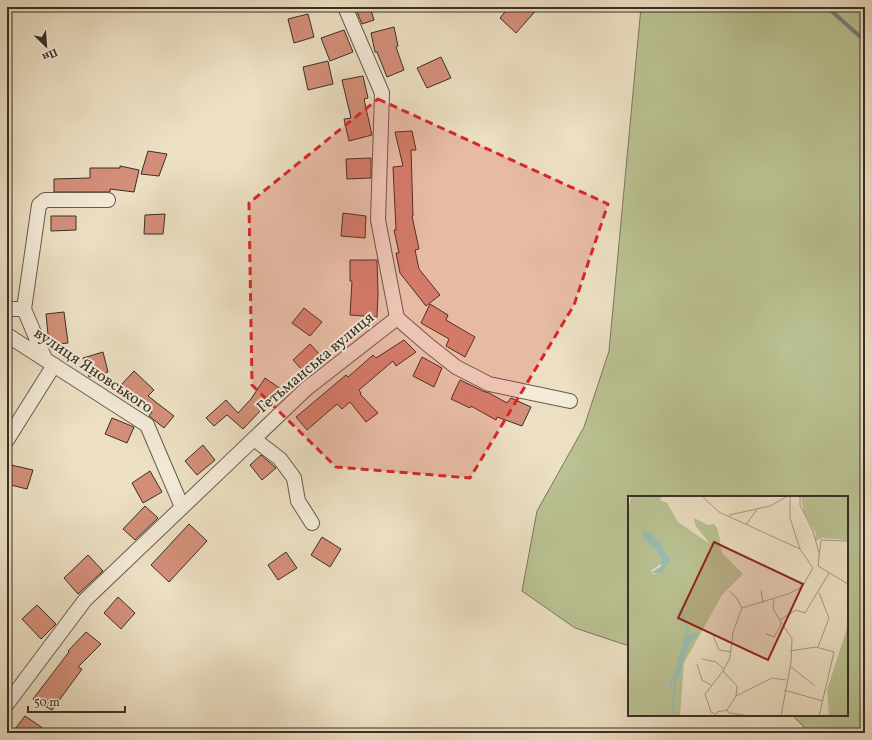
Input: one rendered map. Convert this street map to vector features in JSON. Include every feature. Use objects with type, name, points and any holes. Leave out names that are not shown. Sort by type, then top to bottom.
[{"type":"street","name":"Гетьманська вулиця","points":[[7,704],[85,600],[306,389],[397,318],[378,220],[382,93],[345,7]]},
{"type":"street","points":[[7,440],[49,362],[24,309],[39,205],[45,200],[108,200]]},
{"type":"street","points":[[7,309],[24,309]]},
{"type":"street","points":[[397,318],[456,367],[489,384],[570,401]]},
{"type":"street","name":"вулиця Яновського","points":[[7,334],[147,424],[182,508]]},
{"type":"street","points":[[254,439],[280,459],[294,478],[298,501],[312,523]]},
{"type":"highlighted area","points":[[378,99],[608,204],[574,305],[470,478],[336,467],[252,385],[249,203]]},
{"type":"green space","points":[[641,7],[865,7],[865,733],[806,733],[803,726],[793,716],[848,716],[848,496],[628,496],[628,646],[575,628],[522,591],[537,511],[584,427],[609,351]]},
{"type":"building","points":[[355,7],[370,7],[374,20],[362,24]]},
{"type":"building","points":[[509,7],[539,7],[516,33],[500,18]]},
{"type":"building","points":[[308,14],[314,37],[294,43],[288,19]]},
{"type":"building","points":[[394,27],[398,46],[396,47],[404,70],[387,77],[377,52],[375,52],[371,33]]},
{"type":"building","points":[[344,30],[353,52],[330,61],[321,38]]},
{"type":"building","points":[[441,57],[451,78],[427,88],[417,68]]},
{"type":"building","points":[[328,61],[333,84],[308,90],[303,67]]},
{"type":"building","points":[[363,76],[368,98],[364,99],[372,135],[349,141],[344,119],[351,118],[342,80]]},
{"type":"building","points":[[412,131],[416,150],[411,150],[412,216],[419,249],[415,250],[419,269],[440,295],[426,306],[400,273],[396,253],[399,253],[394,230],[396,230],[393,167],[403,166],[395,132]]},
{"type":"building","points":[[148,151],[167,154],[159,176],[141,174]]},
{"type":"building","points":[[371,158],[371,178],[347,179],[346,159]]},
{"type":"building","points":[[120,166],[139,170],[134,192],[110,189],[110,192],[54,192],[54,179],[90,178],[90,168],[120,168]]},
{"type":"building","points":[[343,213],[366,216],[365,238],[341,236]]},
{"type":"building","points":[[165,214],[163,234],[144,234],[145,215]]},
{"type":"building","points":[[51,216],[76,216],[76,230],[51,231]]},
{"type":"building","points":[[350,260],[377,260],[377,317],[350,315],[352,281],[350,281]]},
{"type":"building","points":[[430,304],[448,315],[446,320],[475,337],[465,357],[446,346],[449,339],[421,323]]},
{"type":"building","points":[[304,308],[322,322],[310,336],[292,323]]},
{"type":"building","points":[[64,312],[68,343],[49,345],[46,314]]},
{"type":"building","points":[[404,340],[416,352],[396,366],[393,361],[359,390],[361,393],[360,394],[378,413],[366,422],[350,402],[342,409],[337,404],[307,430],[296,417],[346,375],[348,377],[373,355],[376,358]]},
{"type":"building","points":[[310,344],[322,357],[305,373],[293,360]]},
{"type":"building","points":[[103,352],[108,372],[89,377],[83,358]]},
{"type":"building","points":[[422,357],[442,368],[434,387],[413,376]]},
{"type":"building","points":[[134,371],[154,390],[148,396],[174,416],[164,428],[149,416],[152,412],[122,384]]},
{"type":"building","points":[[265,378],[281,389],[268,408],[265,406],[243,429],[227,415],[214,426],[206,418],[226,400],[238,413],[251,399]]},
{"type":"building","points":[[460,380],[507,403],[511,398],[531,407],[522,426],[497,417],[496,420],[471,406],[470,408],[451,399]]},
{"type":"building","points":[[112,418],[134,427],[127,443],[105,434]]},
{"type":"building","points":[[203,445],[215,460],[197,475],[185,461]]},
{"type":"building","points":[[261,455],[276,468],[262,480],[250,465]]},
{"type":"building","points":[[11,465],[33,470],[27,489],[7,484],[7,477]]},
{"type":"building","points":[[150,471],[162,492],[143,503],[132,483]]},
{"type":"building","points":[[145,506],[158,518],[135,540],[123,529]]},
{"type":"building","points":[[189,524],[207,541],[169,582],[151,565]]},
{"type":"building","points":[[322,537],[341,549],[330,567],[311,555]]},
{"type":"building","points":[[286,552],[297,568],[278,580],[268,565]]},
{"type":"building","points":[[88,555],[103,571],[78,594],[64,578]]},
{"type":"building","points":[[118,597],[135,613],[121,629],[104,613]]},
{"type":"building","points":[[37,605],[56,624],[41,639],[22,619]]},
{"type":"building","points":[[86,632],[101,644],[78,667],[82,669],[52,710],[33,699],[69,652],[68,651]]},
{"type":"building","points":[[25,716],[50,733],[12,733]]},
{"type":"waterway","points":[[827,7],[865,41]]}]
